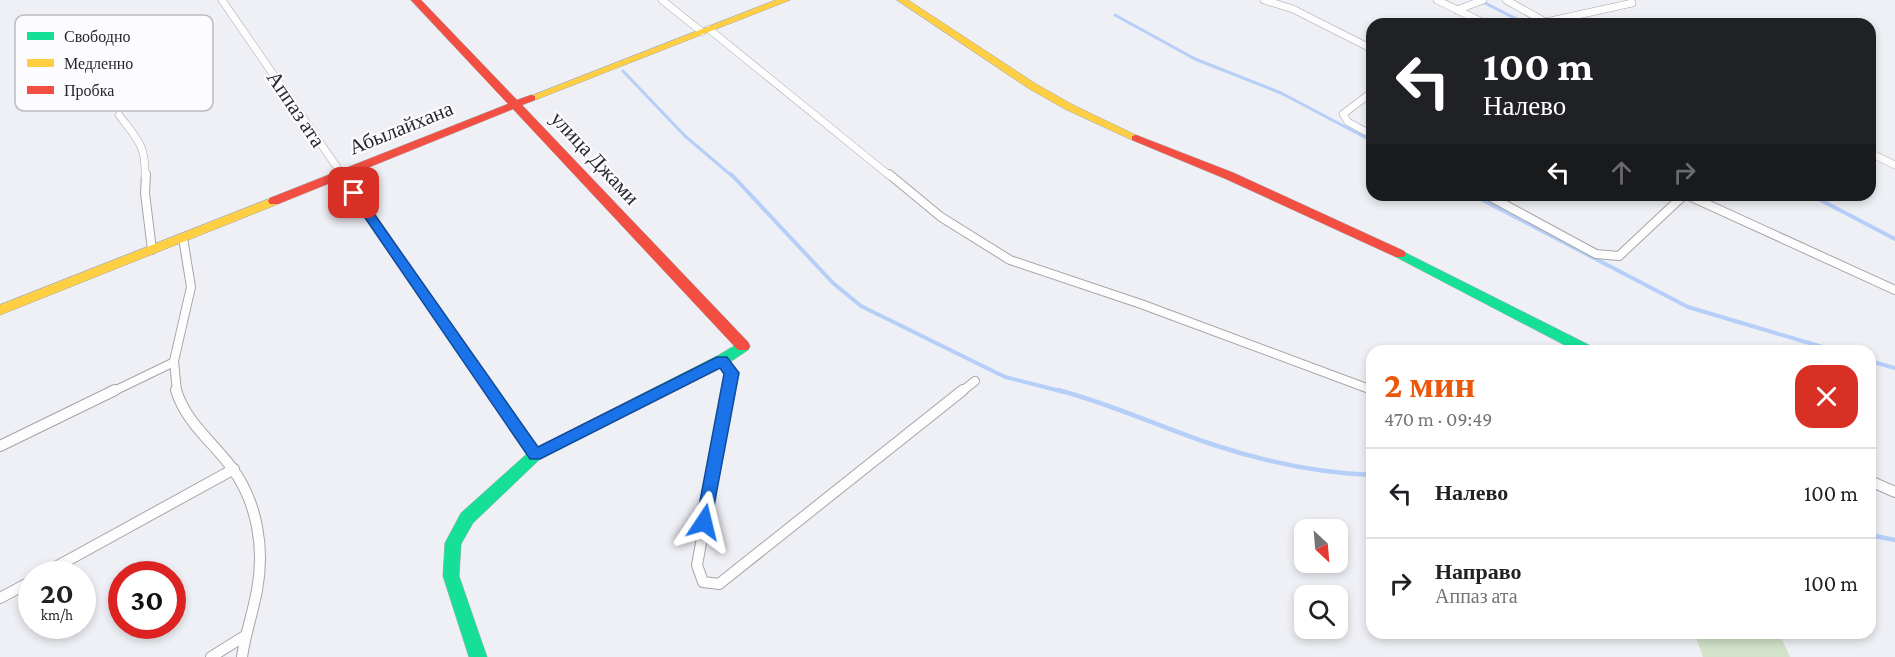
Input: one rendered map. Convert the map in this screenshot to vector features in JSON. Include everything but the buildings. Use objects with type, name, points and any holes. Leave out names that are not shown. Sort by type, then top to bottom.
[{"type":"street","name":"Аппаз ата","points":[[222,0],[535,455]]},
{"type":"street","name":"улица Джами","points":[[416,0],[743,346],[722,360]]},
{"type":"street","points":[[662,0],[706,31],[941,217],[1010,260],[1141,304],[1366,388]]},
{"type":"street","name":"Абылайхана","points":[[0,310],[516,104],[785,0]]},
{"type":"street","points":[[902,0],[1032,86],[1069,106],[1152,145],[1230,176],[1406,257],[1576,345]]},
{"type":"street","points":[[1264,0],[1293,9],[1366,46]]},
{"type":"street","points":[[1437,0],[1473,18]]},
{"type":"street","points":[[1457,10],[1483,0]]},
{"type":"street","points":[[1506,0],[1539,18]]},
{"type":"street","points":[[1569,18],[1632,3]]},
{"type":"street","points":[[1366,97],[1344,114],[1348,122],[1366,132]]},
{"type":"street","points":[[118,115],[143,147],[146,158],[145,193],[152,250]]},
{"type":"street","points":[[1876,156],[1895,165]]},
{"type":"street","points":[[1498,201],[1596,254],[1619,256],[1679,201]]},
{"type":"street","points":[[1699,201],[1895,290]]},
{"type":"street","points":[[183,238],[191,286],[172,363],[176,390],[189,421],[234,469],[249,501],[260,540],[259,579],[243,637],[242,657]]},
{"type":"street","points":[[478,657],[451,576],[453,543],[467,518],[535,455],[722,360],[732,373],[697,564],[703,582],[719,584],[975,381]]},
{"type":"street","points":[[0,446],[172,363]]},
{"type":"street","points":[[67,561],[234,469]]},
{"type":"street","points":[[1876,484],[1895,492]]},
{"type":"street","points":[[0,598],[18,588]]},
{"type":"street","points":[[211,657],[243,637]]},
{"type":"green space","points":[[1696,639],[1782,639],[1790,657],[1703,657]]},
{"type":"waterway","points":[[1481,1],[1514,18]]},
{"type":"waterway","points":[[1115,15],[1195,59],[1281,93],[1366,138]]},
{"type":"waterway","points":[[623,71],[685,136],[732,176]]},
{"type":"waterway","points":[[731,174],[833,283],[861,306],[1005,377],[1064,392]]},
{"type":"waterway","points":[[1485,201],[1688,307],[1816,345]]},
{"type":"waterway","points":[[1822,201],[1895,239]]},
{"type":"waterway","points":[[1876,363],[1895,368]]},
{"type":"waterway","points":[[1058,390],[1253,457],[1292,466],[1366,475]]},
{"type":"waterway","points":[[1876,536],[1895,540]]},
{"type":"traffic: fast","points":[[1400,254],[1576,345]]},
{"type":"traffic: fast","points":[[478,657],[451,576],[453,543],[467,518],[535,455],[722,360],[743,346]]},
{"type":"traffic: slow","points":[[531,98],[785,0]]},
{"type":"traffic: slow","points":[[902,0],[1032,86],[1069,107],[1136,138]]},
{"type":"traffic: slow","points":[[0,310],[274,201]]},
{"type":"traffic: jam","points":[[416,0],[743,346]]},
{"type":"traffic: jam","points":[[274,201],[531,98]]},
{"type":"traffic: jam","points":[[1136,138],[1230,176],[1400,254]]},
{"type":"route","points":[[354,193],[535,455],[722,360],[732,373],[704,522]]}]
